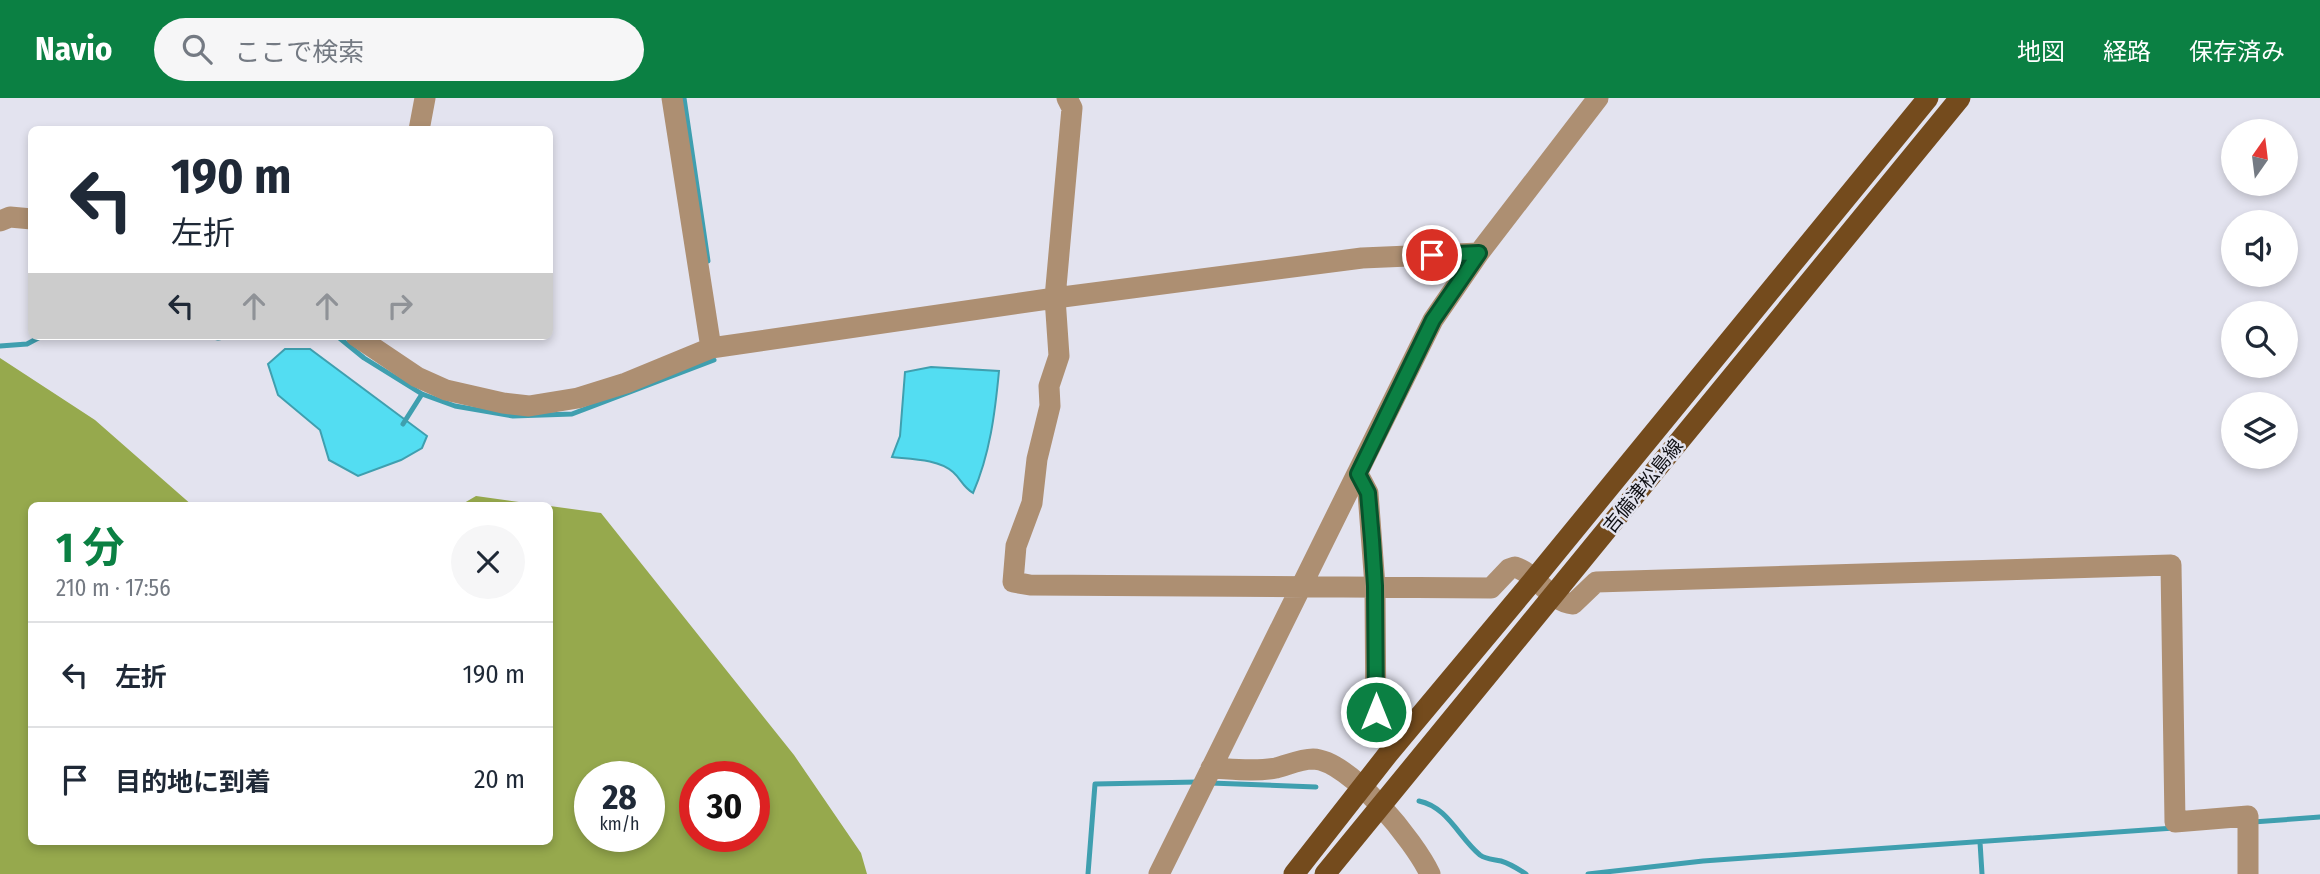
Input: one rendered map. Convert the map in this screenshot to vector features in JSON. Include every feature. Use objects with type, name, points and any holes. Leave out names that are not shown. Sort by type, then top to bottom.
[{"type":"main road","name":"吉備津松島線","points":[[1294,874],[1388,754],[1928,98]]},
{"type":"main road","name":"吉備津松島線","points":[[1325,874],[1959,98]]},
{"type":"street","points":[[420,126],[425,98]]},
{"type":"street","points":[[672,98],[710,348]]},
{"type":"street","points":[[1067,98],[1072,108],[1055,298],[1059,356],[1049,386],[1050,405],[1037,459],[1032,503],[1016,546],[1013,582],[1030,585],[1491,588],[1509,569],[1515,567],[1535,578],[1565,603],[1573,604],[1596,582],[2171,565],[2175,822],[2248,816],[2248,874]]},
{"type":"street","points":[[1159,874],[1433,320],[1479,253],[1598,98]]},
{"type":"street","points":[[0,221],[10,218],[28,219]]},
{"type":"street","points":[[362,340],[417,377],[446,390],[529,406],[578,398],[626,383],[710,348],[1055,298],[1362,258],[1479,253]]},
{"type":"street","points":[[1358,474],[1368,493],[1375,586],[1376,737]]},
{"type":"street","points":[[1207,777],[1315,759],[1326,762],[1344,772],[1380,807],[1417,849],[1430,874]]},
{"type":"green space","points":[[0,358],[95,420],[188,502],[28,502],[28,845],[553,845],[553,506],[601,513],[794,755],[861,853],[867,874],[0,874]]},
{"type":"green space","points":[[476,496],[519,502],[466,502]]},
{"type":"water","points":[[285,349],[310,349],[427,436],[422,448],[401,460],[358,476],[329,460],[320,430],[278,395],[268,364]]},
{"type":"water","points":[[931,367],[999,371],[988,448],[973,493],[953,472],[940,464],[892,457],[900,436],[905,372]]},
{"type":"waterway","points":[[684,98],[708,261]]},
{"type":"waterway","points":[[0,346],[27,344],[34,340]]},
{"type":"waterway","points":[[342,340],[364,358],[422,394],[455,406],[513,416],[572,414],[714,360]]},
{"type":"waterway","points":[[403,424],[422,394]]},
{"type":"waterway","points":[[1088,874],[1095,784],[1197,782]]},
{"type":"waterway","points":[[1210,783],[1316,787]]},
{"type":"waterway","points":[[1419,801],[1429,804],[1446,816],[1480,855],[1501,861],[1526,874]]},
{"type":"waterway","points":[[2253,822],[2320,817]]},
{"type":"waterway","points":[[1588,874],[1703,861],[2174,828]]},
{"type":"waterway","points":[[1980,842],[1982,874]]},
{"type":"route","points":[[1376,712],[1372,540],[1368,493],[1358,474],[1433,320],[1479,253],[1432,255]]}]
